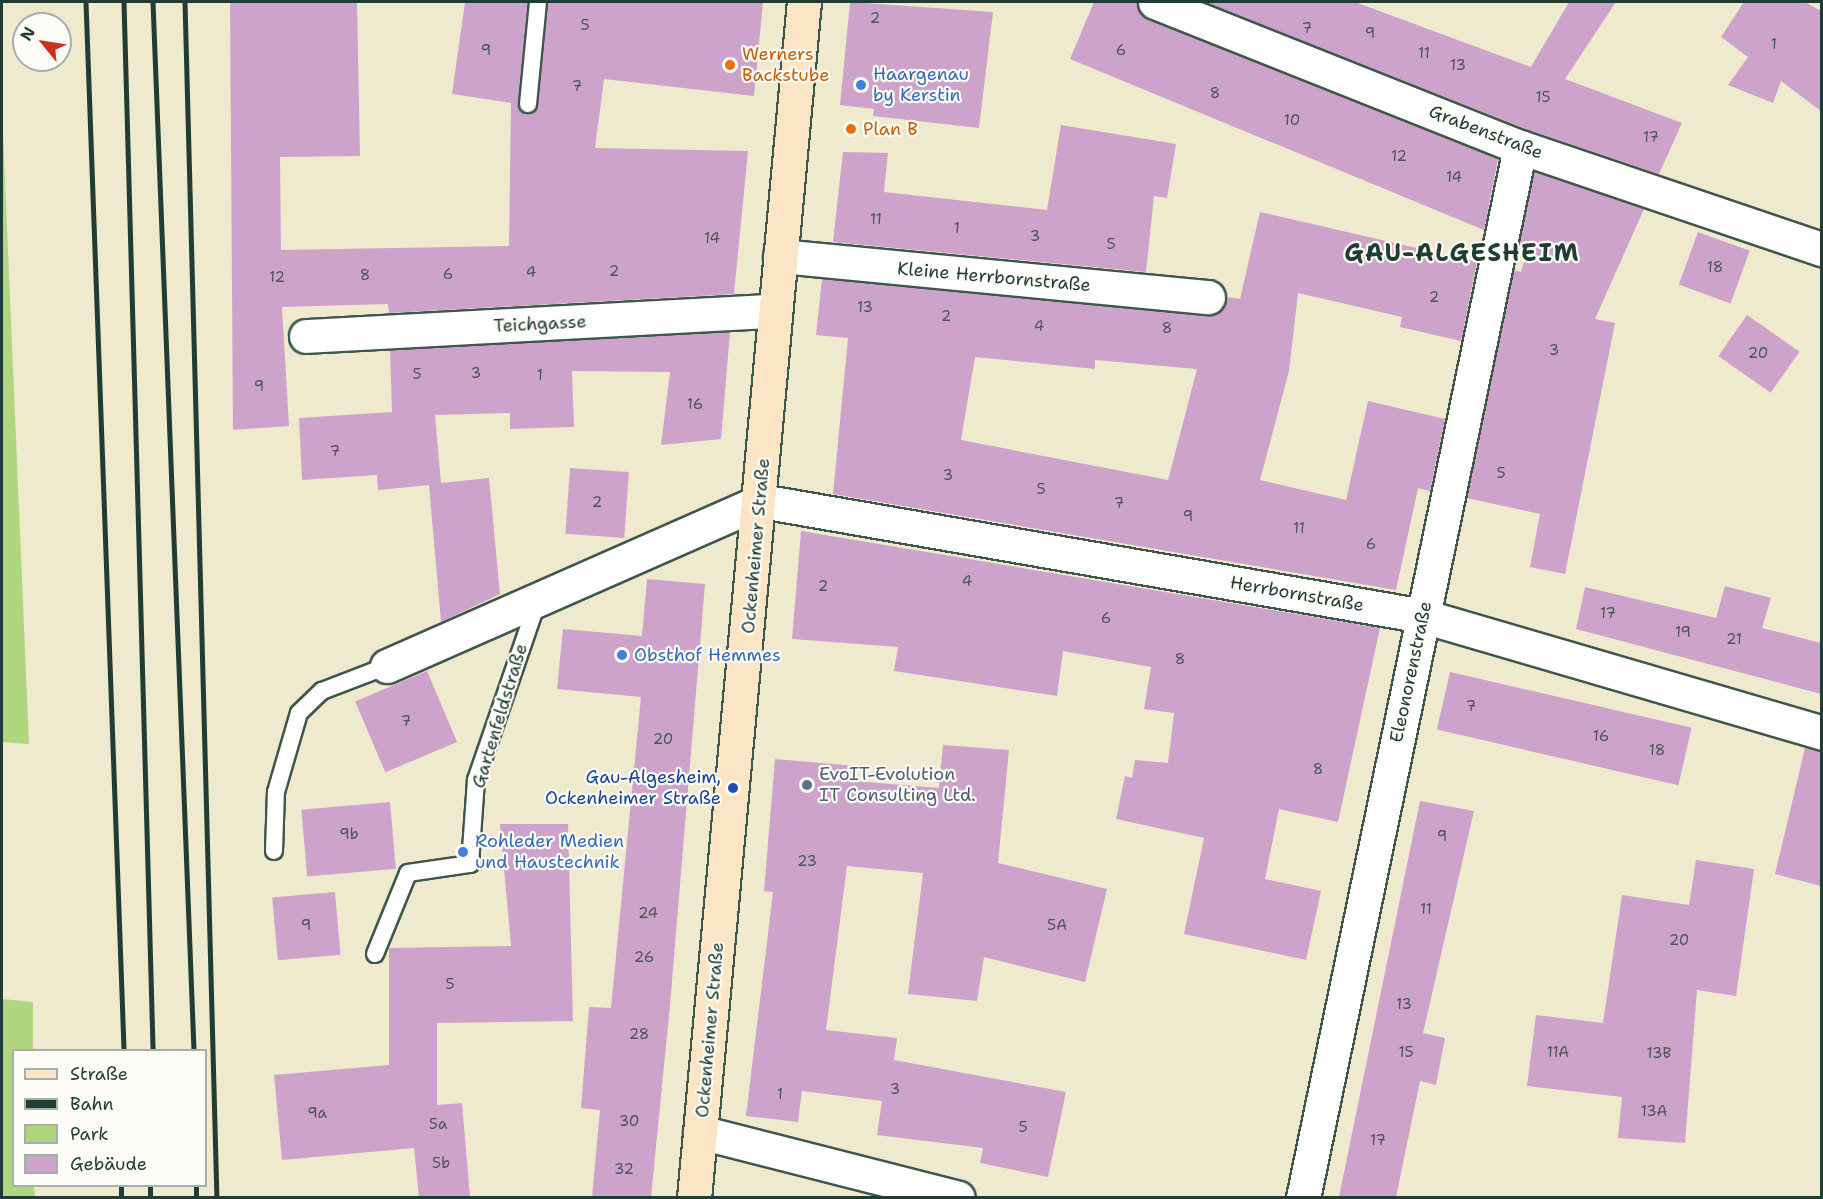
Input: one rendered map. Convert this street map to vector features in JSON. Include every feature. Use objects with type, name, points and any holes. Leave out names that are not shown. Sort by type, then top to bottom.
[{"type":"main road","name":"Ockenheimer Straße","points":[[694,1197],[761,501],[774,311],[804,2]]},
{"type":"street","name":"Grabenstraße","points":[[1155,2],[1520,147],[1821,249]]},
{"type":"street","name":"Eleonorenstraße","points":[[1303,1197],[1520,147]]},
{"type":"street","name":"Kleine Herrbornstraße","points":[[780,256],[1208,297]]},
{"type":"street","name":"Teichgasse","points":[[306,336],[774,311]]},
{"type":"street","name":"Herrbornstraße","points":[[761,501],[1423,616],[1821,733]]},
{"type":"street","points":[[387,666],[761,501]]},
{"type":"street","points":[[700,1132],[958,1197]]},
{"type":"lane","points":[[528,104],[538,2]]},
{"type":"lane","name":"Gartenfeldstraße","points":[[375,954],[408,873],[470,864],[476,780],[538,600]]},
{"type":"lane","points":[[274,851],[276,792],[299,713],[322,691],[387,666]]},
{"type":"green space","points":[[2,110],[29,744],[2,742]]},
{"type":"green space","points":[[2,999],[33,1002],[33,1049],[12,1049],[12,1187],[34,1187],[35,1197],[2,1197]]},
{"type":"building","points":[[230,2],[357,2],[360,156],[280,157],[281,250],[509,246],[511,103],[452,94],[465,2],[528,2],[518,103],[528,114],[538,105],[548,2],[763,2],[754,96],[604,79],[595,148],[748,151],[734,294],[389,313],[388,304],[282,307],[289,426],[233,430]]},
{"type":"building","points":[[850,2],[993,12],[979,128],[873,116],[874,109],[840,105]]},
{"type":"building","points":[[1094,2],[1137,2],[1148,19],[1498,159],[1484,230],[1070,59]]},
{"type":"building","points":[[1205,2],[1355,2],[1531,67],[1569,2],[1616,2],[1565,79],[1682,123],[1659,174],[1526,129]]},
{"type":"building","points":[[1744,2],[1805,2],[1821,11],[1821,111],[1781,81],[1773,103],[1728,85],[1748,57],[1721,37]]},
{"type":"building","points":[[1061,125],[1176,144],[1167,198],[1154,196],[1146,272],[833,242],[843,152],[888,153],[884,192],[1047,210]]},
{"type":"building","points":[[1534,172],[1644,209],[1595,319],[1615,323],[1565,574],[1530,567],[1540,514],[1467,498],[1514,270],[1521,272],[1528,249],[1519,245]]},
{"type":"building","points":[[1260,212],[1477,262],[1461,341],[1400,327],[1402,317],[1298,293],[1289,371],[1260,480],[1346,500],[1368,401],[1445,419],[1430,491],[1418,488],[1396,590],[833,494],[848,338],[816,335],[822,279],[1207,316],[1223,308],[1226,297],[1240,299]],"holes":[[[975,357],[1095,369],[1095,360],[1197,369],[1168,480],[961,440]]]},
{"type":"building","points":[[1698,232],[1750,251],[1731,303],[1679,285]]},
{"type":"building","points":[[1747,315],[1799,352],[1771,393],[1718,356]]},
{"type":"building","points":[[730,332],[721,439],[661,445],[670,372],[572,371],[574,427],[510,429],[510,413],[435,415],[441,483],[489,478],[500,594],[441,622],[429,485],[378,490],[377,475],[302,480],[299,418],[392,412],[390,350]]},
{"type":"building","points":[[570,468],[629,472],[624,538],[565,534]]},
{"type":"building","points":[[801,531],[1380,628],[1338,822],[1279,809],[1265,879],[1321,891],[1306,960],[1184,934],[1204,838],[1116,819],[1125,776],[1132,778],[1135,760],[1168,763],[1174,713],[1144,709],[1151,667],[1063,651],[1057,696],[894,671],[898,647],[792,639]]},
{"type":"building","points":[[647,579],[705,584],[670,1005],[651,1197],[592,1197],[600,1110],[581,1108],[589,1007],[611,1008],[641,697],[557,689],[563,629],[642,636]]},
{"type":"building","points":[[1725,586],[1771,598],[1762,628],[1821,643],[1821,694],[1576,629],[1585,587],[1716,618]]},
{"type":"building","points":[[427,671],[457,742],[385,772],[355,701]]},
{"type":"building","points":[[1450,672],[1692,728],[1678,785],[1437,729]]},
{"type":"building","points":[[943,745],[1009,750],[998,863],[1107,889],[1085,982],[984,957],[977,1001],[908,994],[923,873],[847,866],[826,1030],[897,1038],[894,1060],[1066,1092],[1048,1177],[980,1163],[983,1148],[877,1135],[882,1101],[802,1091],[798,1122],[746,1116],[773,892],[764,891],[775,759],[856,766],[854,781],[939,788]]},
{"type":"building","points":[[1805,748],[1821,751],[1821,886],[1775,874]]},
{"type":"building","points":[[1420,801],[1474,811],[1423,1033],[1445,1038],[1436,1085],[1420,1081],[1396,1197],[1339,1197]]},
{"type":"building","points":[[390,802],[396,869],[307,877],[301,810]]},
{"type":"building","points":[[500,824],[568,824],[573,1021],[437,1023],[437,1105],[462,1103],[470,1197],[419,1197],[414,1148],[282,1160],[274,1075],[389,1065],[389,948],[511,946]]},
{"type":"building","points":[[1696,860],[1754,869],[1736,996],[1697,990],[1685,1143],[1618,1138],[1622,1097],[1527,1086],[1536,1015],[1603,1023],[1622,895],[1689,905]]},
{"type":"building","points":[[335,892],[340,955],[278,960],[272,897]]},
{"type":"railway","points":[[86,2],[124,1049]]},
{"type":"railway","points":[[124,2],[153,1049]]},
{"type":"railway","points":[[153,2],[194,1049]]},
{"type":"railway","points":[[185,2],[217,1198]]},
{"type":"railway","points":[[121,1187],[121,1198]]},
{"type":"railway","points":[[150,1187],[150,1198]]},
{"type":"railway","points":[[196,1187],[196,1198]]},
{"type":"place","name":"Werners Backstube","points":[[730,65]]},
{"type":"place","name":"Haargenau by Kerstin","points":[[861,85]]},
{"type":"place","name":"Plan B","points":[[851,129]]},
{"type":"place","name":"Obsthof Hemmes","points":[[622,655]]},
{"type":"place","name":"EvoIT-Evolution IT Consulting Ltd.","points":[[807,785]]},
{"type":"place","name":"Gau-Algesheim, Ockenheimer Straße","points":[[733,788]]},
{"type":"place","name":"Rohleder Medien und Haustechnik","points":[[463,852]]},
{"type":"district","name":"GAU-ALGESHEIM","points":[[1462,254]]}]
